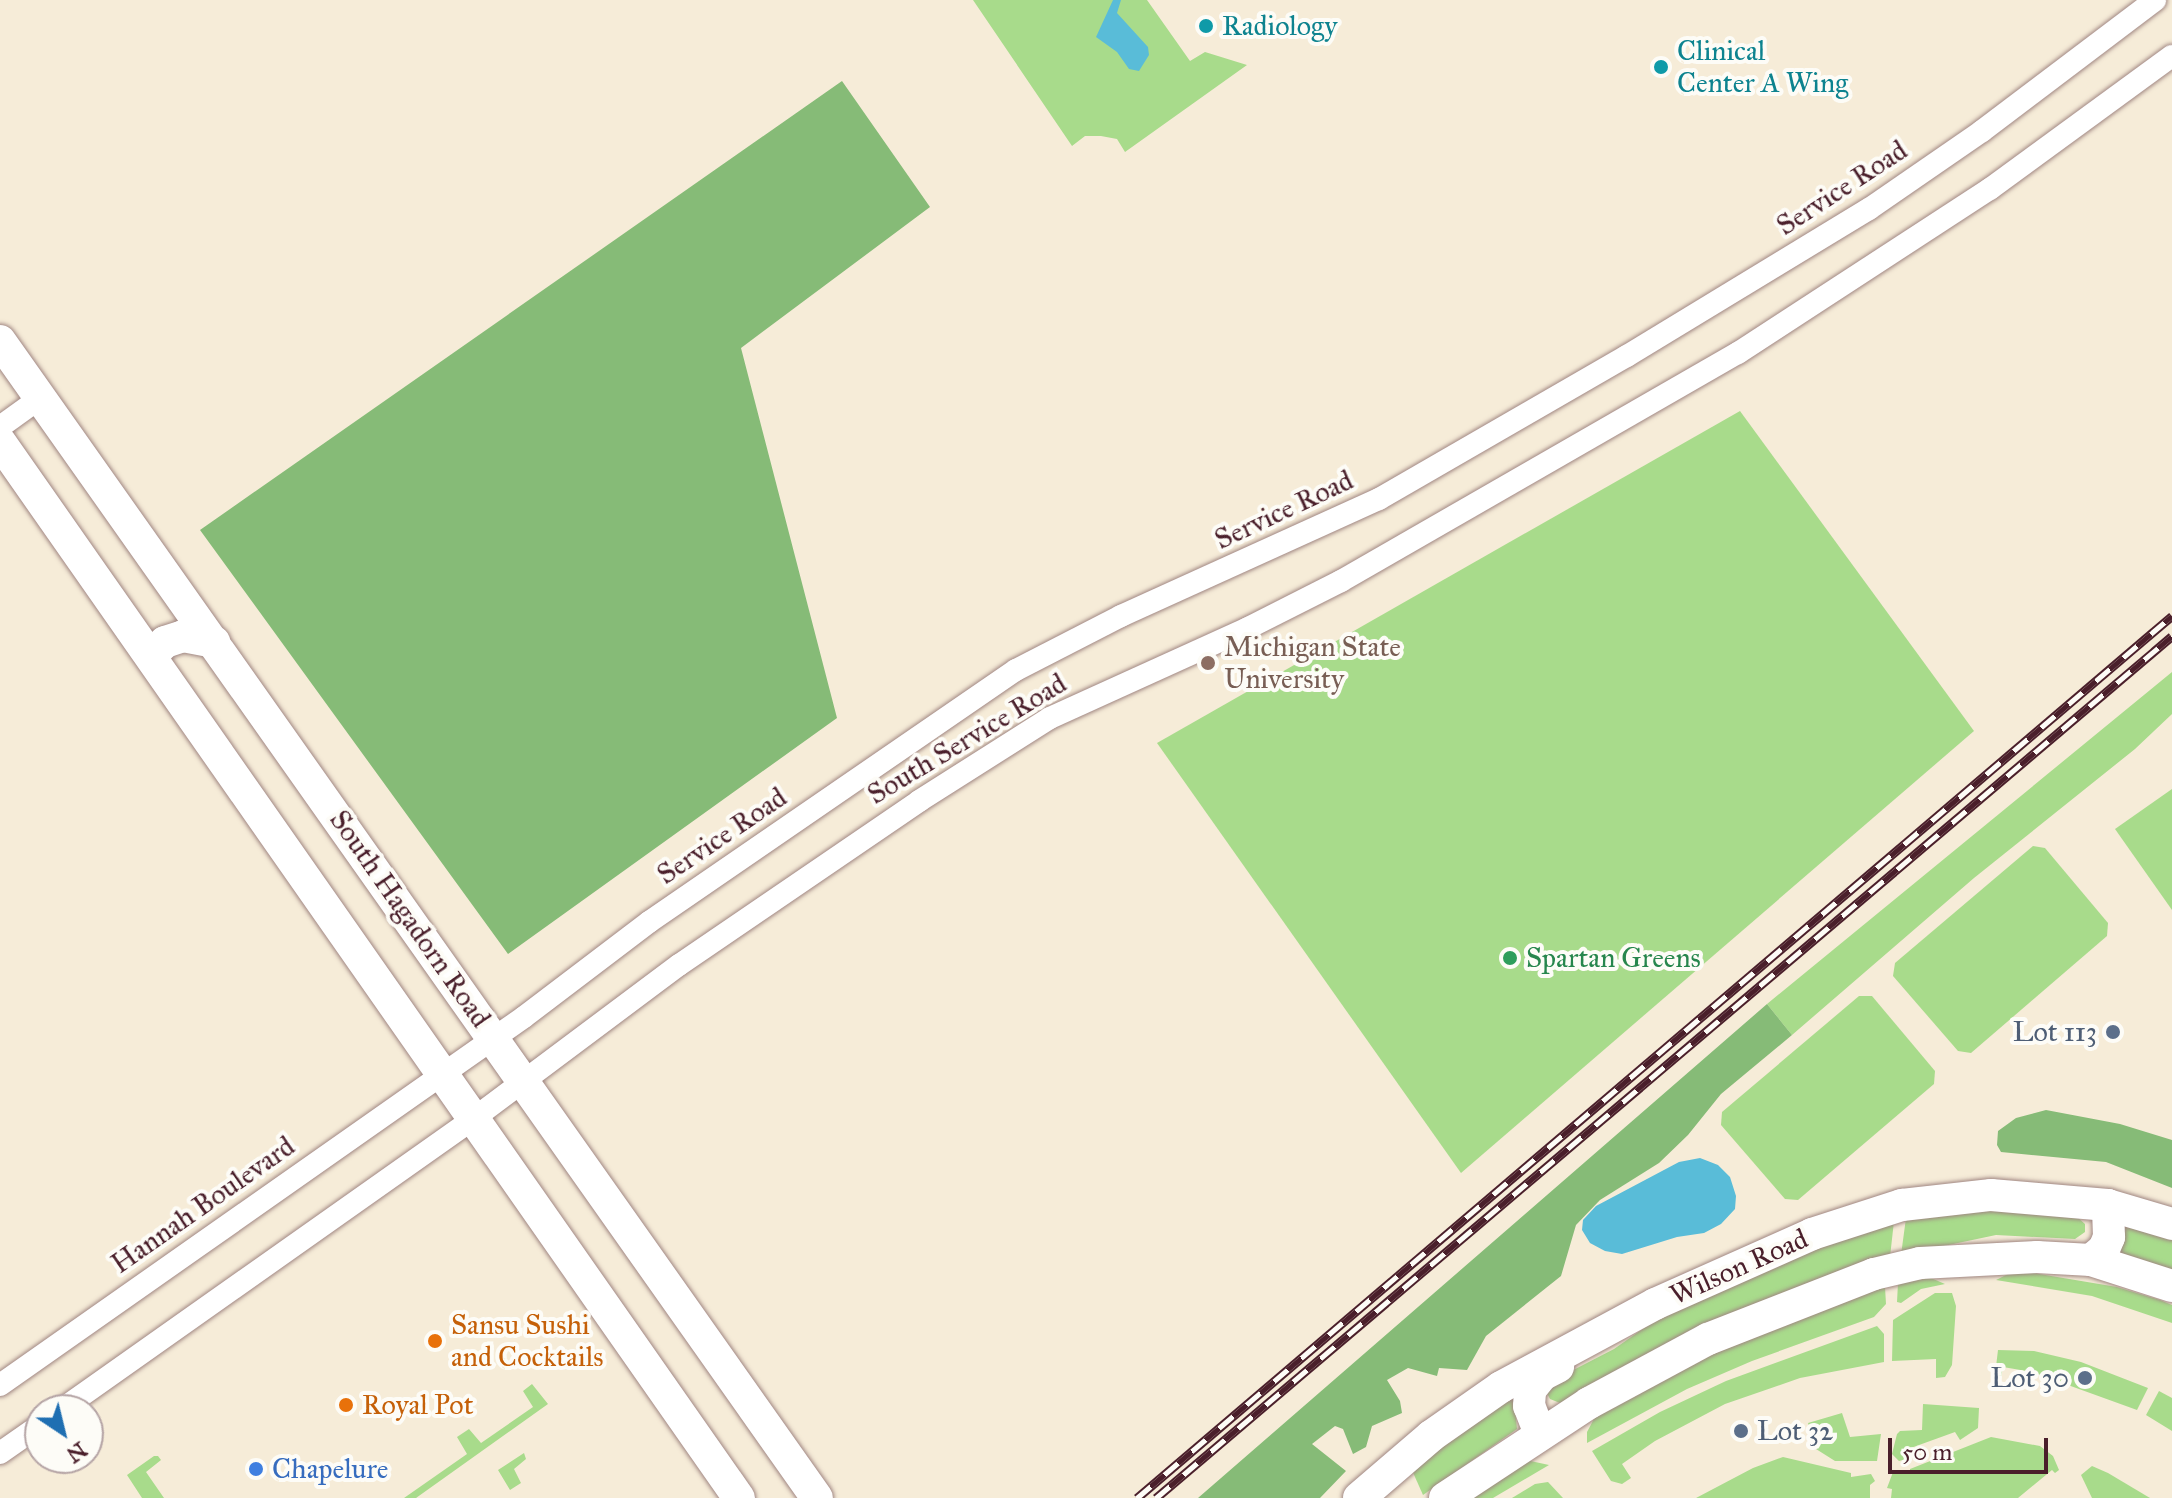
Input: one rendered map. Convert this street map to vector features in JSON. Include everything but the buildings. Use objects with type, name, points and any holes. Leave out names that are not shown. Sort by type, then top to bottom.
[{"type":"street","name":"Service Road","points":[[441,1074],[649,922],[1016,670],[1121,616],[1379,499],[1627,356],[1869,209],[1982,131],[2155,0]]},
{"type":"street","name":"South Service Road","points":[[473,1119],[679,965],[919,801],[1050,718],[1248,628],[1341,581],[1573,451],[1900,251],[2172,56]]},
{"type":"street","name":"South Hagadorn Road","points":[[0,341],[817,1498]]},
{"type":"street","points":[[0,427],[40,398]]},
{"type":"street","points":[[0,442],[152,655],[739,1498]]},
{"type":"street","points":[[152,655],[165,642],[183,636],[214,642]]},
{"type":"street","name":"Hannah Boulevard","points":[[0,1385],[441,1074]]},
{"type":"street","points":[[84,1394],[473,1119]]},
{"type":"street","name":"Wilson Road","points":[[1359,1498],[1431,1436],[1501,1387],[1655,1304],[1812,1234],[1902,1205],[1991,1195],[2108,1205],[2172,1224]]},
{"type":"street","points":[[2091,1260],[2104,1249],[2109,1237],[2108,1205]]},
{"type":"street","name":"Wilson Road","points":[[1445,1498],[1589,1403],[1708,1339],[1874,1274],[1920,1263],[1984,1257],[2091,1260],[2172,1286]]},
{"type":"street","points":[[1540,1434],[1529,1406],[1530,1390],[1542,1375],[1619,1334],[1655,1304]]},
{"type":"street","points":[[0,1453],[24,1436]]},
{"type":"green space","points":[[973,0],[1147,0],[1190,61],[1205,52],[1247,65],[1125,152],[1117,139],[1101,136],[1085,136],[1072,146]]},
{"type":"green space","points":[[842,81],[930,207],[741,348],[837,718],[508,954],[200,530]]},
{"type":"green space","name":"Spartan Greens","points":[[1740,411],[1974,731],[1461,1173],[1157,743]]},
{"type":"green space","points":[[2172,672],[2172,714],[2135,749],[1974,878],[1792,1035],[1767,1004]]},
{"type":"green space","points":[[2172,789],[2172,910],[2115,829]]},
{"type":"green space","points":[[2033,846],[2045,848],[2108,923],[2107,936],[1971,1053],[1958,1051],[1893,976],[1895,963]]},
{"type":"green space","points":[[1859,996],[1872,996],[1935,1071],[1934,1084],[1798,1200],[1785,1199],[1721,1125],[1722,1112]]},
{"type":"green space","points":[[1767,1004],[1792,1035],[1721,1094],[1688,1135],[1659,1163],[1600,1200],[1576,1225],[1561,1276],[1486,1336],[1467,1370],[1439,1368],[1437,1376],[1408,1368],[1387,1380],[1400,1401],[1402,1413],[1372,1426],[1366,1447],[1353,1454],[1343,1429],[1335,1426],[1312,1444],[1346,1471],[1320,1498],[1198,1498]]},
{"type":"green space","points":[[2046,1110],[2120,1124],[2172,1140],[2172,1188],[2106,1162],[2001,1152],[1997,1145],[1998,1131],[2016,1118]]},
{"type":"green space","points":[[1976,1209],[2075,1215],[2085,1224],[2085,1232],[2075,1239],[1996,1235],[1901,1255],[1906,1218]]},
{"type":"green space","points":[[1894,1221],[1890,1257],[1560,1403],[1550,1399],[1547,1393],[1552,1381],[1614,1349],[1654,1321],[1784,1261]]},
{"type":"green space","points":[[2121,1224],[2172,1239],[2172,1274],[2112,1256]]},
{"type":"green space","points":[[2027,1272],[2117,1287],[2160,1300],[2172,1305],[2172,1323],[2092,1296],[1996,1280],[2008,1274]]},
{"type":"green space","points":[[1931,1278],[1945,1284],[1921,1289],[1901,1303],[1897,1302],[1898,1283]]},
{"type":"green space","points":[[1885,1287],[1886,1304],[1874,1317],[1752,1361],[1687,1389],[1587,1443],[1587,1432],[1595,1417],[1699,1360],[1855,1296]]},
{"type":"green space","points":[[1935,1293],[1952,1293],[1956,1306],[1952,1365],[1945,1377],[1936,1378],[1936,1359],[1892,1361],[1893,1320]]},
{"type":"green space","points":[[1877,1326],[1884,1334],[1884,1362],[1800,1378],[1725,1404],[1655,1441],[1622,1464],[1631,1478],[1622,1484],[1611,1481],[1592,1451],[1660,1412],[1726,1381]]},
{"type":"green space","points":[[1998,1350],[2034,1351],[2081,1362],[2148,1388],[2137,1410],[2032,1372],[2003,1367],[2000,1383],[1994,1383]]},
{"type":"green space","points":[[532,1384],[548,1404],[416,1498],[404,1498],[467,1454],[457,1437],[469,1429],[481,1443],[533,1407],[523,1391]]},
{"type":"green space","points":[[2159,1391],[2172,1398],[2172,1431],[2146,1415]]},
{"type":"green space","points":[[1514,1398],[1517,1429],[1423,1495],[1411,1468],[1481,1415]]},
{"type":"green space","points":[[1923,1404],[1979,1408],[1978,1428],[1960,1440],[1955,1432],[1908,1449],[1910,1458],[1899,1461],[1892,1454],[1897,1434],[1900,1431],[1922,1430]]},
{"type":"green space","points":[[1842,1413],[1850,1437],[1881,1434],[1877,1461],[1835,1461],[1816,1449],[1808,1423]]},
{"type":"green space","points":[[1991,1437],[2040,1446],[2053,1456],[2059,1470],[2055,1473],[2052,1470],[2018,1498],[1891,1498],[1892,1489],[1887,1488],[1893,1472],[1910,1472],[1910,1469]]},
{"type":"green space","points":[[524,1453],[526,1459],[514,1469],[521,1483],[510,1490],[498,1470]]},
{"type":"green space","points":[[154,1456],[161,1460],[146,1472],[164,1498],[142,1498],[127,1475]]},
{"type":"green space","points":[[1783,1457],[1851,1473],[1851,1477],[1871,1474],[1875,1481],[1870,1485],[1870,1498],[1696,1498],[1753,1468]]},
{"type":"green space","points":[[1526,1460],[1549,1465],[1493,1498],[1467,1498]]},
{"type":"green space","points":[[2092,1466],[2150,1498],[2092,1498],[2081,1475]]},
{"type":"green space","points":[[1548,1482],[1563,1498],[1512,1498],[1535,1484]]},
{"type":"water","points":[[1113,0],[1121,0],[1117,13],[1148,47],[1149,55],[1139,71],[1129,69],[1117,52],[1096,37]]},
{"type":"water","points":[[1700,1158],[1718,1165],[1730,1177],[1736,1196],[1735,1209],[1721,1224],[1704,1233],[1677,1237],[1622,1254],[1605,1251],[1590,1243],[1582,1230],[1583,1220],[1596,1206],[1679,1162]]},
{"type":"railway","points":[[1137,1498],[2172,616]]},
{"type":"railway","points":[[1156,1498],[2172,636]]},
{"type":"place","name":"Radiology","points":[[1206,26]]},
{"type":"place","name":"Clinical Center A Wing","points":[[1661,67]]},
{"type":"place","name":"Michigan State University","points":[[1208,663]]},
{"type":"place","name":"Spartan Greens","points":[[1510,958]]},
{"type":"place","name":"Lot 113","points":[[2113,1032]]},
{"type":"place","name":"Sansu Sushi and Cocktails","points":[[435,1341]]},
{"type":"place","name":"Lot 30","points":[[2085,1378]]},
{"type":"place","name":"Royal Pot","points":[[346,1405]]},
{"type":"place","name":"Lot 32","points":[[1741,1431]]},
{"type":"place","name":"Chapelure","points":[[256,1469]]}]
